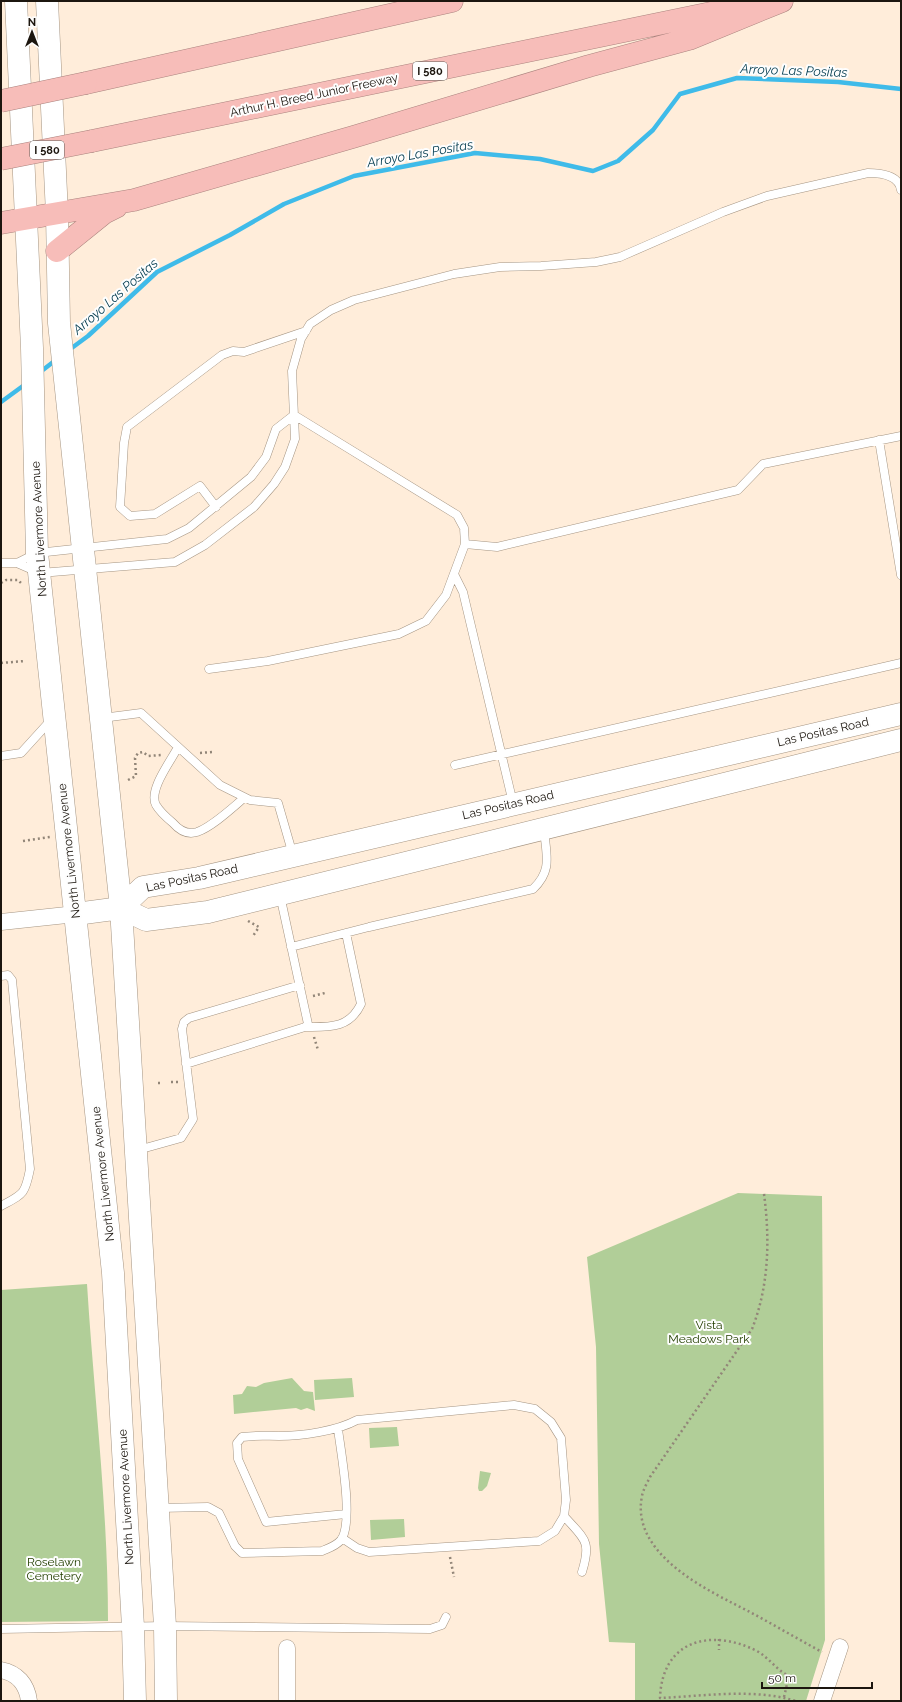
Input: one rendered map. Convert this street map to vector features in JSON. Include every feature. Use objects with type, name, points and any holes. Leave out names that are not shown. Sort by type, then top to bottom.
[{"type":"highway","points":[[1,101],[452,1]]},
{"type":"highway","name":"Arthur H. Breed Junior Freeway","points":[[1,159],[768,1]]},
{"type":"highway","points":[[1,223],[134,200],[353,137],[589,66],[689,39],[782,1]]},
{"type":"highway","points":[[57,250],[104,213],[134,200]]},
{"type":"main road","name":"North Livermore Avenue","points":[[16,1],[32,348],[34,427],[34,571],[54,717],[113,1273],[133,1627],[135,1701]]},
{"type":"main road","points":[[46,1],[57,214],[59,323],[83,547],[84,569],[122,908],[165,1626],[166,1701]]},
{"type":"main road","name":"Las Positas Road","points":[[122,908],[143,887],[198,878],[901,714]]},
{"type":"main road","points":[[76,914],[122,908],[146,920],[208,912],[901,740]]},
{"type":"street","points":[[1,922],[76,914]]},
{"type":"street","points":[[822,1701],[840,1647]]},
{"type":"street","points":[[287,1648],[287,1701]]},
{"type":"street","points":[[1,1670],[15,1674],[24,1684],[29,1701]]},
{"type":"lane","points":[[1,564],[17,563],[34,571],[175,562],[205,545],[254,508],[274,484],[285,467],[295,439],[292,370],[301,339],[310,324],[330,310],[354,300],[454,274],[500,267],[596,262],[620,257],[722,212],[767,196],[868,173],[881,173],[893,178],[901,188]]},
{"type":"lane","points":[[216,507],[200,486],[155,514],[130,516],[120,507],[124,443],[127,427],[222,355],[233,351],[244,352],[306,331]]},
{"type":"lane","points":[[34,571],[83,547],[167,539],[189,528],[251,477],[266,457],[276,429],[294,415]]},
{"type":"lane","points":[[209,669],[268,661],[399,634],[426,621],[446,595],[465,544],[464,528],[457,515],[294,415]]},
{"type":"lane","points":[[465,544],[497,547],[738,490],[763,464],[901,436]]},
{"type":"lane","points":[[879,440],[899,547],[901,575]]},
{"type":"lane","points":[[17,563],[34,571]]},
{"type":"lane","points":[[454,574],[463,592],[513,804]]},
{"type":"lane","points":[[455,765],[901,663]]},
{"type":"lane","points":[[101,718],[140,713],[220,785],[250,800],[278,803],[293,856]]},
{"type":"lane","points":[[1,756],[21,753],[54,717]]},
{"type":"lane","points":[[178,747],[157,785],[154,798],[159,810],[182,831],[197,832],[206,827],[244,798]]},
{"type":"lane","points":[[291,947],[533,889],[542,880],[546,870],[544,829]]},
{"type":"lane","points":[[280,894],[308,1024],[305,1027]]},
{"type":"lane","points":[[186,1064],[305,1027],[335,1027],[356,1014],[361,1004],[346,933]]},
{"type":"lane","points":[[1,976],[8,975],[12,980],[30,1169],[26,1187],[22,1194],[1,1206]]},
{"type":"lane","points":[[137,1150],[181,1138],[192,1119],[182,1029],[184,1022],[189,1018],[300,985]]},
{"type":"lane","points":[[342,1538],[357,1548],[369,1552],[539,1541],[555,1531],[564,1516],[566,1500],[561,1438],[551,1422],[535,1410],[514,1405],[357,1420],[338,1429],[280,1436],[256,1435],[242,1437],[237,1443],[238,1459],[266,1522],[346,1514]]},
{"type":"lane","points":[[158,1508],[208,1507],[219,1513],[235,1546],[242,1554],[322,1551],[334,1546],[342,1538],[346,1530],[344,1470],[338,1429]]},
{"type":"lane","points":[[564,1516],[584,1537],[588,1547],[582,1572]]},
{"type":"lane","points":[[1,1629],[165,1626],[430,1629],[442,1625],[446,1617]]},
{"type":"path","points":[[1,583],[6,580],[18,580],[34,571]]},
{"type":"path","points":[[1,663],[25,661]]},
{"type":"path","points":[[23,841],[50,837]]},
{"type":"path","points":[[244,919],[259,927],[253,936]]},
{"type":"path","points":[[158,1083],[163,1083]]},
{"type":"path","points":[[764,1194],[767,1245],[766,1277],[761,1307],[748,1334],[650,1477],[642,1496],[641,1516],[648,1535],[660,1554],[693,1582],[822,1652]]},
{"type":"path","points":[[449,1555],[454,1576]]},
{"type":"path","points":[[784,1697],[790,1676],[779,1671],[770,1660],[757,1651],[738,1642],[707,1639],[688,1646],[672,1657],[665,1671],[660,1698],[749,1694],[784,1697],[796,1701]]},
{"type":"path","points":[[719,1639],[719,1650]]},
{"type":"green space","name":"Vista Meadows Park","points":[[738,1193],[822,1196],[825,1640],[806,1701],[635,1701],[635,1643],[609,1642],[599,1544],[596,1347],[587,1257]]},
{"type":"green space","name":"Roselawn Cemetery","points":[[87,1284],[106,1537],[108,1621],[1,1622],[1,1290]]},
{"type":"green space","points":[[292,1378],[304,1391],[313,1392],[315,1411],[307,1408],[301,1410],[296,1408],[234,1414],[233,1395],[242,1394],[247,1386],[256,1387],[264,1383]]},
{"type":"green space","points":[[352,1378],[354,1397],[315,1400],[314,1380]]},
{"type":"green space","points":[[397,1427],[399,1446],[370,1448],[369,1428]]},
{"type":"green space","points":[[480,1471],[491,1473],[487,1486],[482,1491],[479,1491],[478,1488]]},
{"type":"green space","points":[[404,1519],[405,1537],[371,1540],[370,1520]]},
{"type":"waterway","name":"Arroyo Las Positas","points":[[69,350],[88,336],[157,272],[230,235],[284,204],[354,176],[475,153],[540,159],[593,171],[618,161],[653,130],[680,94],[737,78],[838,82],[901,89]]},
{"type":"waterway","name":"Arroyo Las Positas","points":[[39,373],[57,359]]},
{"type":"waterway","name":"Arroyo Las Positas","points":[[1,402],[27,383]]}]
